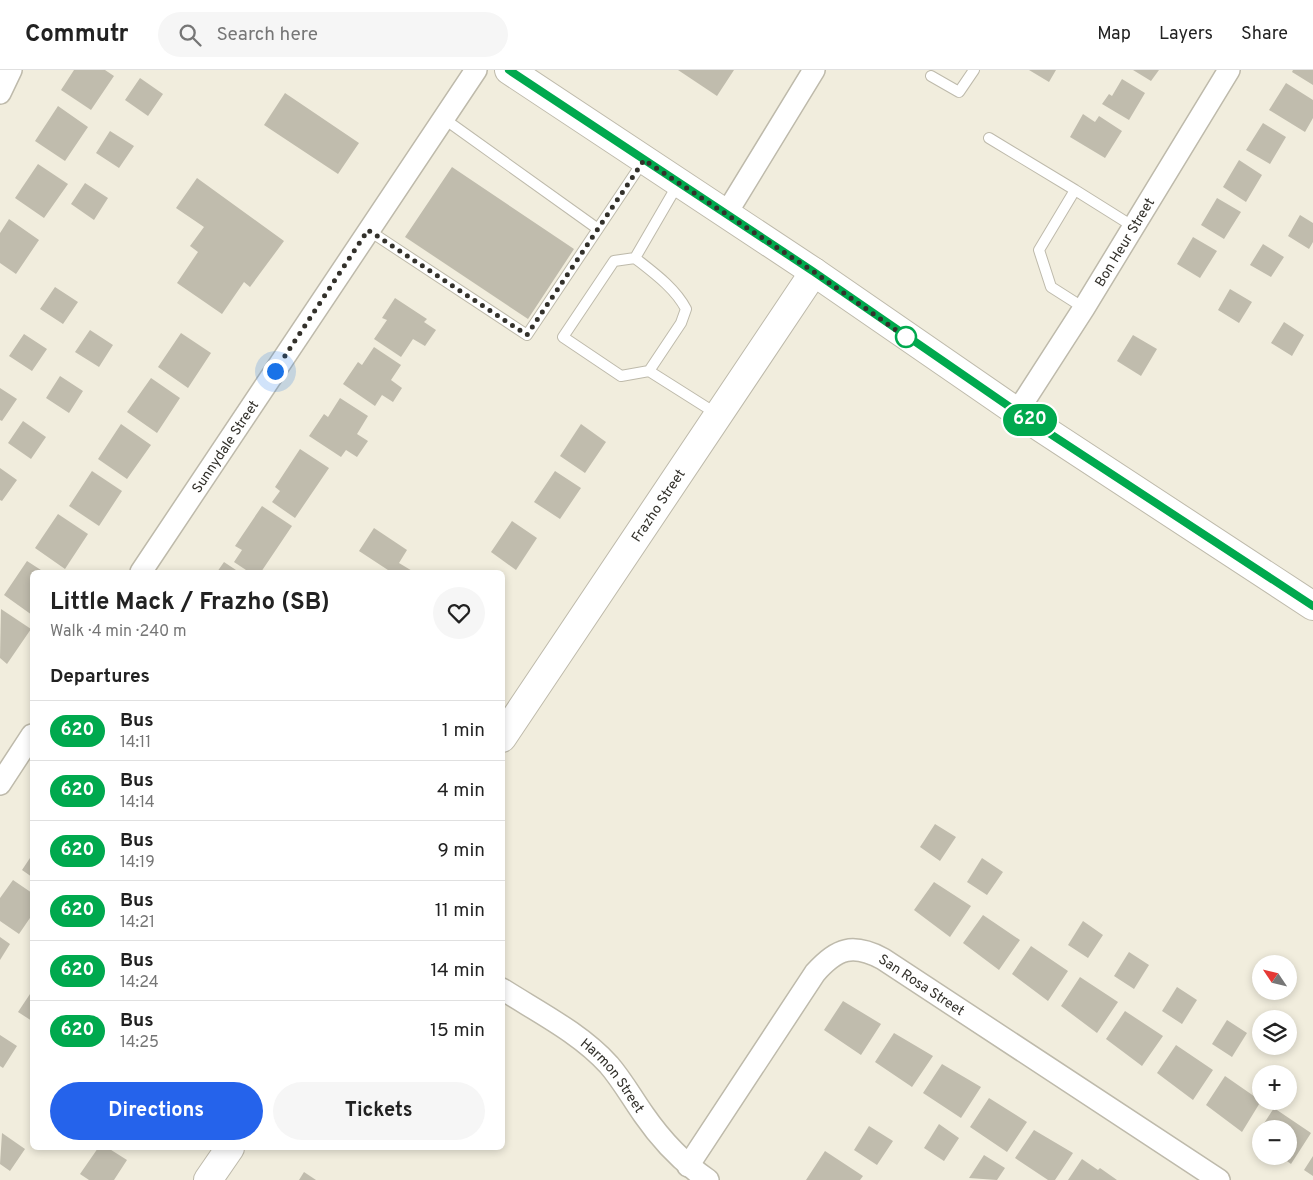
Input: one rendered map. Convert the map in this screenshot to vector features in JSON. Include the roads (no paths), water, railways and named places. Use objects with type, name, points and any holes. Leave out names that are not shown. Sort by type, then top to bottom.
[{"type":"main road","points":[[509,70],[814,272],[1017,412],[1313,606]]},
{"type":"main road","name":"Frazho Street","points":[[505,734],[814,272]]},
{"type":"main road","points":[[208,1180],[229,1150]]},
{"type":"street","points":[[0,93],[11,70]]},
{"type":"street","name":"Sunnydale Street","points":[[142,570],[476,70]]},
{"type":"street","points":[[726,214],[814,70]]},
{"type":"street","name":"Bon Heur Street","points":[[1017,412],[1084,308],[1229,70]]},
{"type":"street","points":[[0,784],[30,738]]},
{"type":"street","name":"San Rosa Street","points":[[688,1166],[815,973],[825,961],[838,952],[856,949],[883,959],[1219,1180]]},
{"type":"street","name":"Harmon Street","points":[[505,991],[580,1039],[601,1058],[626,1086],[644,1115],[668,1146],[688,1166],[708,1180]]},
{"type":"lane","points":[[931,76],[959,92],[974,70]]},
{"type":"lane","points":[[443,118],[598,229]]},
{"type":"lane","points":[[989,138],[1134,227]]},
{"type":"lane","points":[[368,230],[527,335],[644,160]]},
{"type":"lane","points":[[634,258],[679,183]]},
{"type":"lane","points":[[1075,190],[1039,250],[1051,287],[1084,308]]},
{"type":"lane","points":[[649,371],[681,323],[686,309],[680,298],[654,273],[634,258],[614,261],[563,337],[621,376],[649,371],[718,414]]}]
